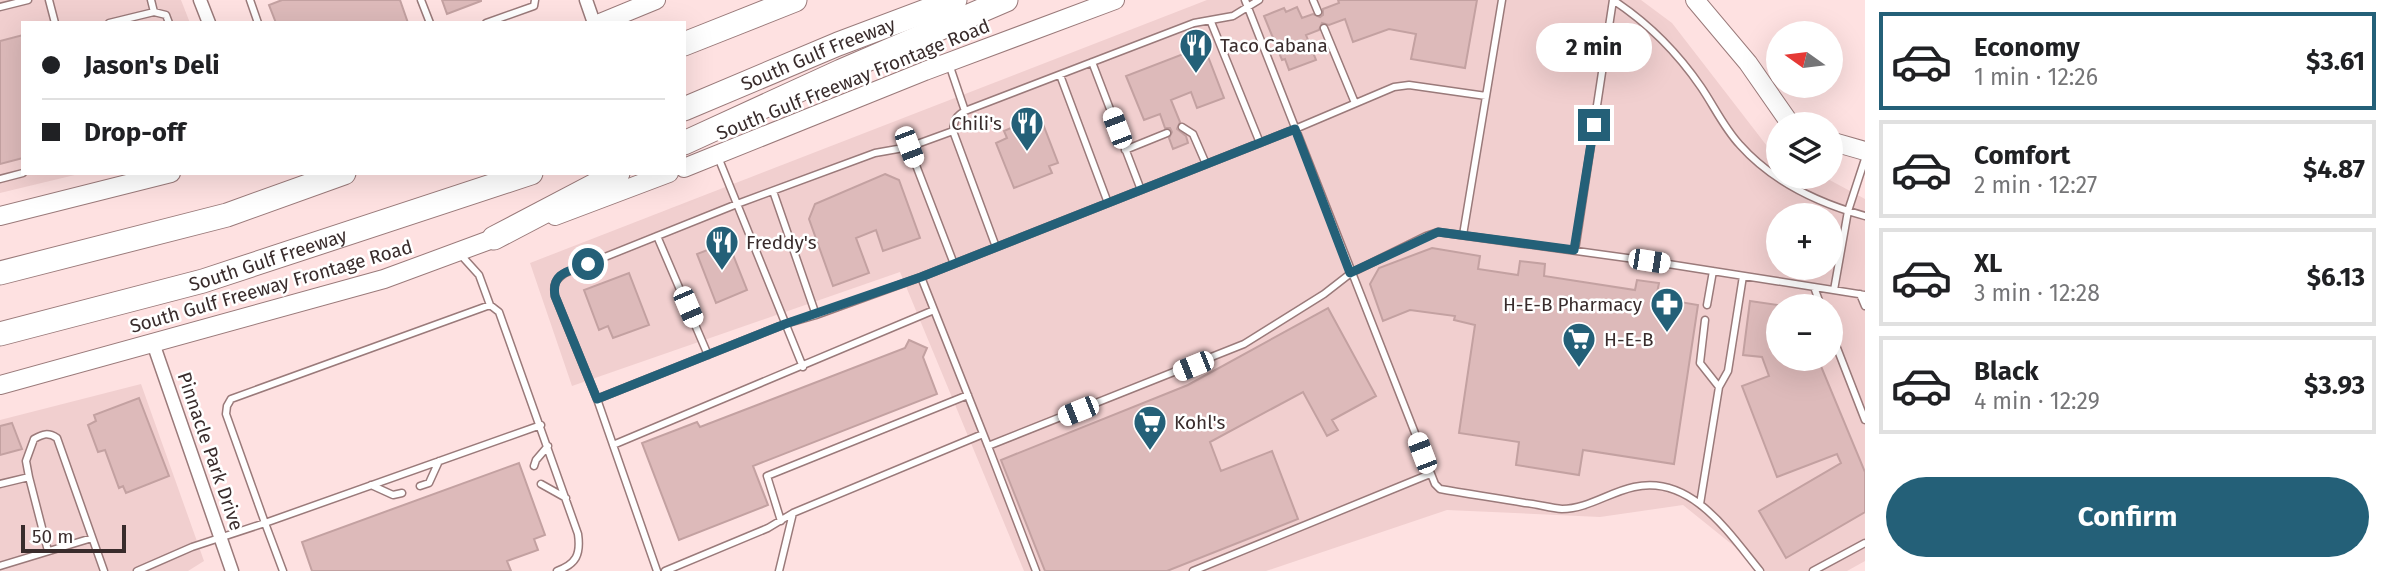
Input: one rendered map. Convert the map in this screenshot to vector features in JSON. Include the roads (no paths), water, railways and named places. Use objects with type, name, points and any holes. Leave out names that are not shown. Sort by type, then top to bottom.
[{"type":"highway","points":[[686,43],[795,0]]},
{"type":"highway","name":"South Gulf Freeway","points":[[686,108],[838,44],[955,0]]},
{"type":"highway","points":[[686,142],[1006,0]]},
{"type":"highway","points":[[0,273],[227,215],[338,175]]},
{"type":"highway","name":"South Gulf Freeway","points":[[0,334],[204,281],[525,175]]},
{"type":"highway","points":[[494,239],[614,175]]},
{"type":"main road","points":[[605,21],[656,0]]},
{"type":"main road","name":"South Gulf Freeway Frontage Road","points":[[686,167],[1115,0]]},
{"type":"main road","points":[[1695,0],[1748,63],[1782,112]]},
{"type":"main road","points":[[1843,145],[1865,151]]},
{"type":"main road","points":[[0,216],[163,175]]},
{"type":"main road","name":"South Gulf Freeway Frontage Road","points":[[0,385],[384,279],[664,175]]},
{"type":"street","points":[[200,0],[208,21]]},
{"type":"street","points":[[586,0],[593,21]]},
{"type":"street","name":"Pinnacle Park Drive","points":[[153,343],[232,571]]},
{"type":"lane","points":[[0,7],[28,0]]},
{"type":"lane","points":[[49,0],[54,21]]},
{"type":"lane","points":[[151,0],[154,12]]},
{"type":"lane","points":[[250,0],[257,21]]},
{"type":"lane","points":[[421,0],[429,21]]},
{"type":"lane","points":[[492,21],[534,6],[535,0]]},
{"type":"lane","points":[[1245,0],[1430,474],[1440,489],[1562,509],[1635,486],[1670,488],[1699,504],[1720,521],[1760,571]]},
{"type":"lane","points":[[996,247],[953,131],[953,121],[957,116],[1194,23],[1233,16],[1249,9],[1259,0]]},
{"type":"lane","points":[[1313,0],[1318,12]]},
{"type":"lane","points":[[1464,234],[1502,0]]},
{"type":"lane","points":[[1574,250],[1613,0],[1650,27],[1668,45],[1701,87],[1738,143],[1767,172],[1798,191],[1865,216]]},
{"type":"lane","points":[[117,21],[154,12],[166,15],[168,21]]},
{"type":"lane","points":[[1211,22],[1260,143]]},
{"type":"lane","points":[[1324,27],[1355,103]]},
{"type":"lane","points":[[1092,62],[1141,190]]},
{"type":"lane","points":[[948,63],[965,111]]},
{"type":"lane","points":[[1060,75],[1108,203]]},
{"type":"lane","points":[[597,399],[785,324],[921,277],[1395,87],[1409,85],[1486,96]]},
{"type":"lane","points":[[1182,127],[1193,134],[1206,164]]},
{"type":"lane","points":[[657,571],[597,399],[555,296],[556,279],[737,204],[875,153],[909,147],[953,131]]},
{"type":"lane","points":[[1125,150],[1167,133]]},
{"type":"lane","points":[[909,147],[954,264]]},
{"type":"lane","points":[[717,155],[803,367]]},
{"type":"lane","points":[[1834,290],[1848,211],[1865,159]]},
{"type":"lane","points":[[0,179],[21,174]]},
{"type":"lane","points":[[773,191],[816,315]]},
{"type":"lane","points":[[988,446],[1244,344],[1321,296],[1350,273],[1438,232],[1743,275],[1863,295],[1865,306]]},
{"type":"lane","points":[[657,236],[708,355]]},
{"type":"lane","points":[[458,252],[479,275],[490,305],[499,312],[578,534],[578,556],[571,566],[556,571]]},
{"type":"lane","points":[[1707,305],[1713,271]]},
{"type":"lane","points":[[1699,504],[1719,387],[1728,371],[1743,275]]},
{"type":"lane","points":[[921,277],[1036,571]]},
{"type":"lane","points":[[1814,287],[1817,294]]},
{"type":"lane","points":[[283,571],[226,414],[227,406],[232,400],[490,305]]},
{"type":"lane","points":[[613,445],[934,310]]},
{"type":"lane","points":[[1705,320],[1700,363],[1719,387]]},
{"type":"lane","points":[[1843,364],[1865,421]]},
{"type":"lane","points":[[781,521],[767,476],[968,395]]},
{"type":"lane","points":[[1857,400],[1865,396]]},
{"type":"lane","points":[[137,571],[221,538],[541,425]]},
{"type":"lane","points":[[48,551],[26,461],[34,439],[43,434],[57,438],[104,571]]},
{"type":"lane","points":[[665,571],[768,528],[793,513],[983,434]]},
{"type":"lane","points":[[534,466],[548,446]]},
{"type":"lane","points":[[421,486],[429,483],[439,461]]},
{"type":"lane","points":[[1193,571],[1430,474]]},
{"type":"lane","points":[[0,484],[29,477]]},
{"type":"lane","points":[[541,484],[566,498]]},
{"type":"lane","points":[[371,485],[393,495],[402,492]]},
{"type":"lane","points":[[779,571],[793,513]]},
{"type":"lane","points":[[0,566],[92,538]]},
{"type":"lane","points":[[1813,571],[1865,543]]},
{"type":"place","name":"Taco Cabana","points":[[1196,75]]},
{"type":"place","name":"Chili's","points":[[1027,153]]},
{"type":"place","name":"Freddy's","points":[[722,272]]},
{"type":"place","name":"H-E-B Pharmacy","points":[[1667,334]]},
{"type":"place","name":"H-E-B","points":[[1579,369]]},
{"type":"place","name":"Kohl's","points":[[1150,452]]}]
